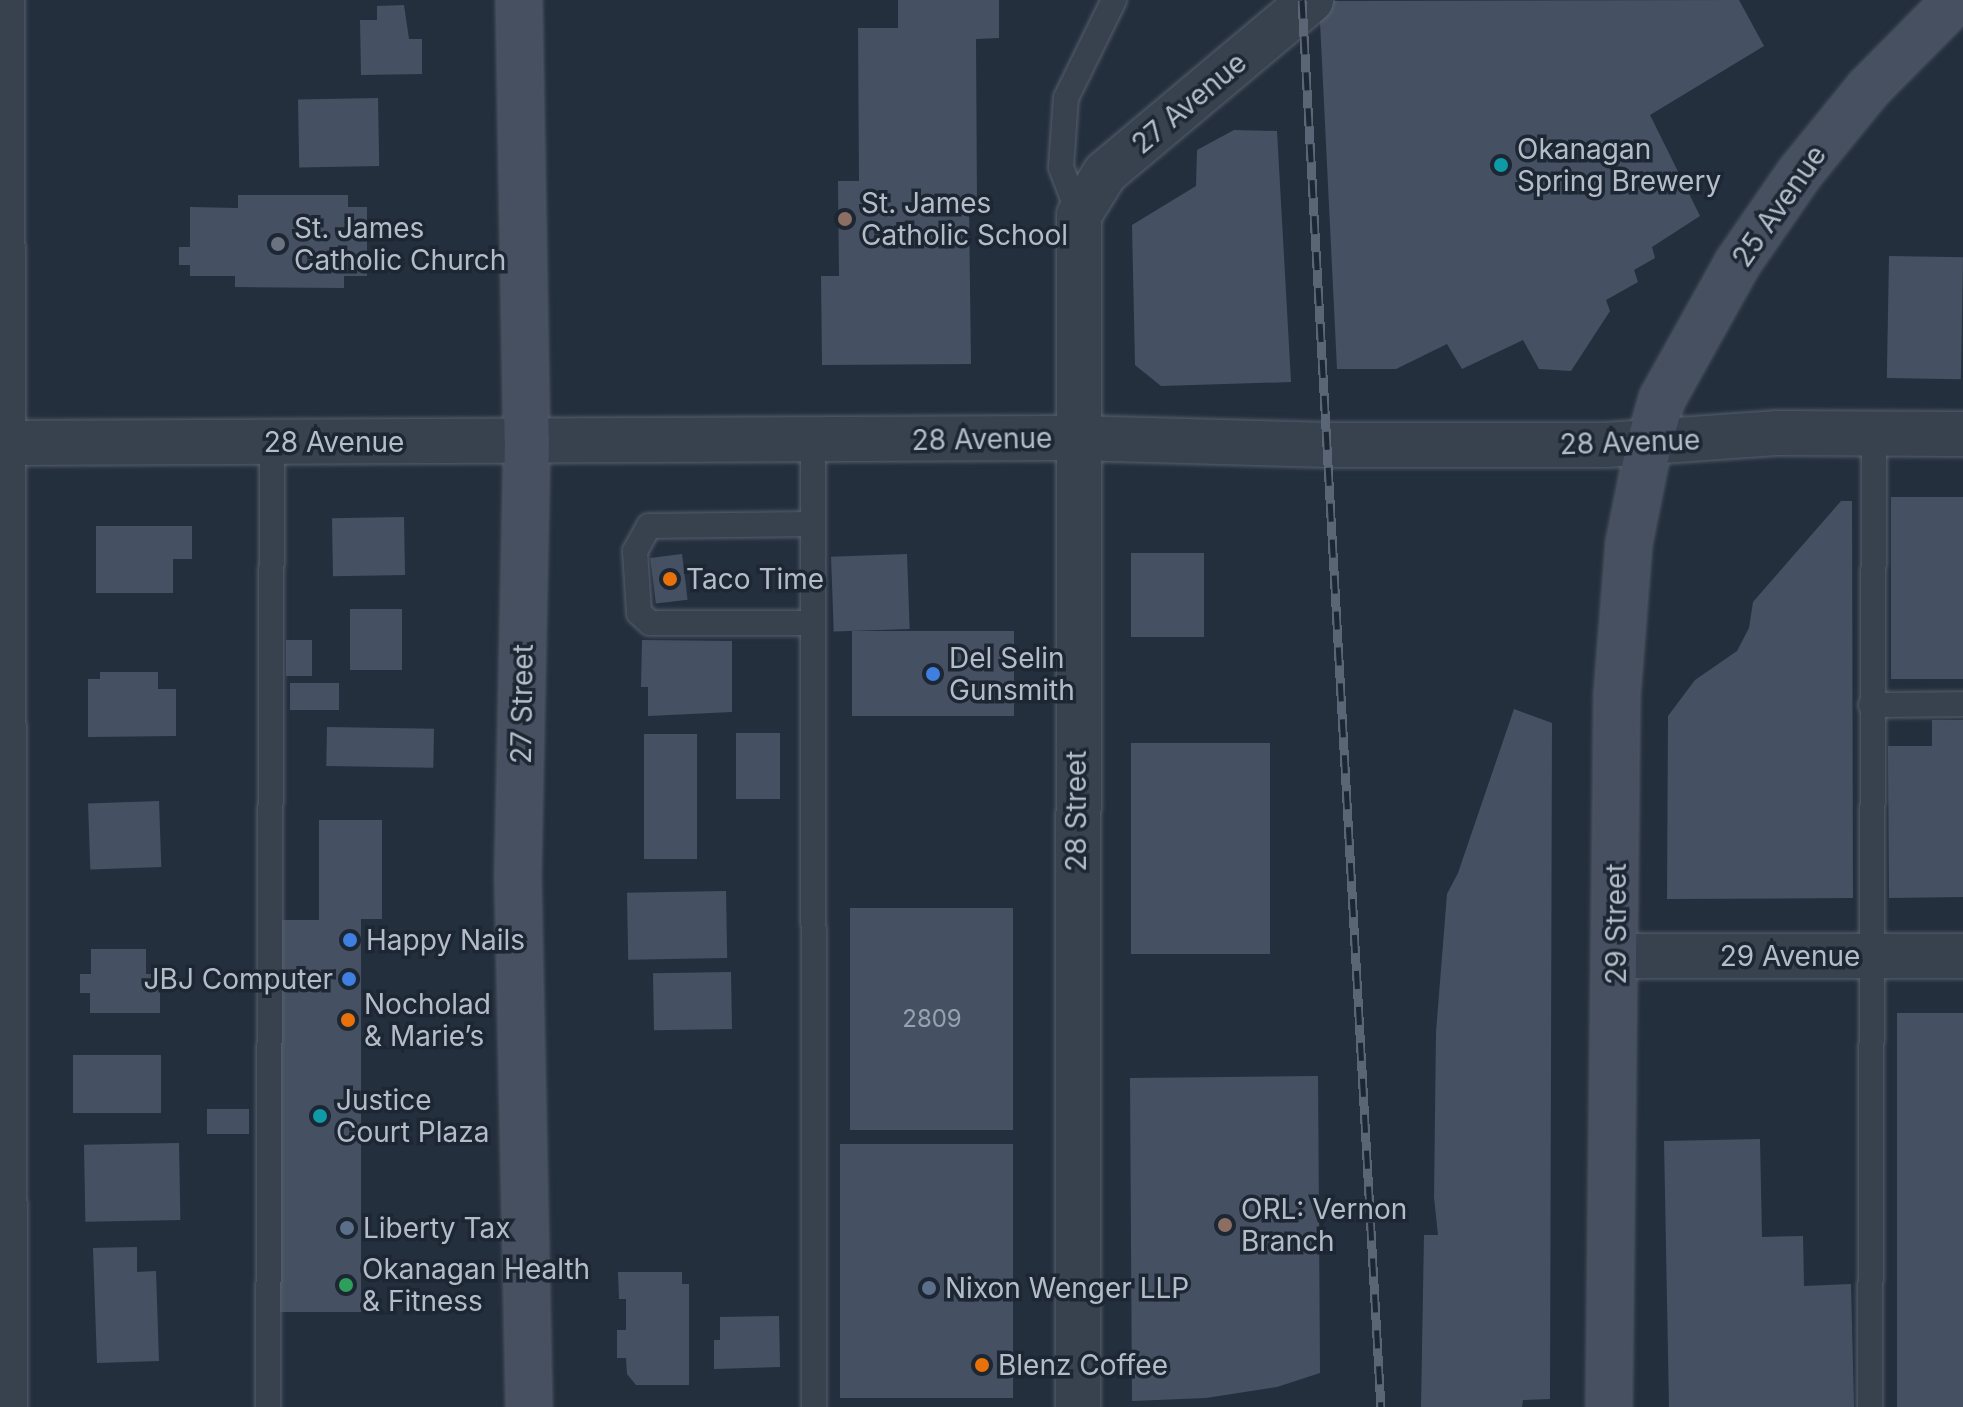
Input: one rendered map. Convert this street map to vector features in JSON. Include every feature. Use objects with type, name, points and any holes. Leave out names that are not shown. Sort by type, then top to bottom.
[{"type":"street","points":[[2,0],[5,1407]]},
{"type":"street","name":"27 Street","points":[[519,0],[527,440],[518,880],[529,1407]]},
{"type":"street","name":"27 Avenue","points":[[1079,215],[1105,173],[1311,0]]},
{"type":"street","name":"25 Avenue","points":[[1649,444],[1662,399],[1722,291],[1799,174],[1869,88],[1956,0]]},
{"type":"street","name":"28 Street","points":[[1078,1407],[1076,438],[1079,215]]},
{"type":"street","name":"28 Avenue","points":[[2,443],[1076,438],[1329,445],[1649,444],[1776,433],[1963,434]]},
{"type":"street","name":"29 Street","points":[[1609,1407],[1617,695],[1629,543],[1649,444]]},
{"type":"street","name":"29 Avenue","points":[[1616,956],[1963,956]]},
{"type":"street","points":[[1600,1407],[1609,1363]]},
{"type":"lane","points":[[1079,215],[1061,167],[1066,98],[1114,0]]},
{"type":"lane","points":[[1870,1407],[1874,433]]},
{"type":"lane","points":[[813,441],[814,1407]]},
{"type":"lane","points":[[268,1407],[272,443]]},
{"type":"lane","points":[[813,524],[649,526],[635,551],[639,613],[650,623],[813,623]]},
{"type":"lane","points":[[1871,705],[1963,704]]},
{"type":"building","points":[[898,0],[999,0],[999,38],[976,39],[977,207],[969,207],[971,364],[822,365],[821,276],[839,276],[838,181],[859,181],[858,28],[898,28]]},
{"type":"building","name":"Okanagan Spring Brewery","points":[[1739,0],[1764,46],[1650,115],[1700,216],[1652,247],[1655,258],[1634,270],[1638,282],[1606,300],[1610,311],[1571,371],[1539,369],[1523,340],[1462,369],[1447,344],[1396,369],[1337,369],[1319,1]]},
{"type":"building","points":[[404,5],[409,39],[422,39],[422,74],[361,75],[360,20],[377,20],[377,6]]},
{"type":"building","points":[[378,98],[379,166],[299,167],[298,99]]},
{"type":"building","points":[[1234,130],[1277,131],[1291,382],[1161,386],[1135,365],[1132,225],[1196,186],[1197,150]]},
{"type":"building","name":"St. James Catholic Church","points":[[238,195],[348,195],[348,207],[367,207],[367,276],[344,276],[344,288],[235,287],[235,276],[190,276],[190,265],[179,265],[179,247],[190,247],[190,207],[238,208]]},
{"type":"building","points":[[1889,256],[1963,257],[1961,379],[1887,378]]},
{"type":"building","points":[[1891,497],[1963,497],[1963,679],[1891,679]]},
{"type":"building","points":[[1841,501],[1852,501],[1853,898],[1667,899],[1668,716],[1695,680],[1737,651],[1749,628],[1753,602]]},
{"type":"building","points":[[404,517],[405,575],[333,576],[332,518]]},
{"type":"building","points":[[96,526],[192,526],[192,559],[173,559],[173,593],[96,593]]},
{"type":"building","points":[[1131,553],[1204,553],[1204,637],[1131,637]]},
{"type":"building","name":"Taco Time","points":[[682,554],[688,600],[656,604],[650,558]]},
{"type":"building","points":[[907,554],[910,629],[834,632],[831,557]]},
{"type":"building","points":[[350,609],[402,609],[402,670],[350,670]]},
{"type":"building","name":"Del Selin Gunsmith","points":[[852,631],[1014,631],[1014,716],[852,716]]},
{"type":"building","points":[[286,640],[312,640],[312,676],[286,676]]},
{"type":"building","points":[[642,640],[732,641],[732,712],[648,716],[648,687],[641,687]]},
{"type":"building","points":[[100,672],[158,672],[158,689],[176,689],[176,736],[88,737],[88,679],[100,679]]},
{"type":"building","points":[[290,683],[339,683],[339,710],[290,710]]},
{"type":"building","points":[[1514,709],[1552,723],[1550,1399],[1523,1400],[1522,1407],[1421,1407],[1424,1235],[1438,1235],[1434,1197],[1436,1032],[1447,894],[1458,873]]},
{"type":"building","points":[[1932,720],[1963,720],[1963,897],[1889,898],[1888,746],[1932,746]]},
{"type":"building","points":[[327,727],[434,729],[433,768],[326,766]]},
{"type":"building","points":[[736,733],[780,733],[780,799],[736,799]]},
{"type":"building","points":[[644,734],[697,734],[697,859],[644,859]]},
{"type":"building","points":[[1131,743],[1270,743],[1270,954],[1131,954]]},
{"type":"building","points":[[159,801],[161,867],[90,869],[88,803]]},
{"type":"building","name":"Justice Court Plaza","points":[[319,820],[382,820],[382,919],[361,919],[361,1312],[280,1312],[279,920],[319,920]]},
{"type":"building","points":[[726,891],[727,958],[628,960],[627,893]]},
{"type":"building","points":[[850,908],[1013,908],[1013,1130],[850,1130]]},
{"type":"building","points":[[91,949],[146,949],[146,974],[160,974],[160,1013],[90,1013],[90,993],[80,993],[80,974],[91,974]]},
{"type":"building","points":[[731,972],[732,1029],[654,1030],[653,973]]},
{"type":"building","points":[[1897,1013],[1963,1013],[1963,1407],[1897,1407]]},
{"type":"building","points":[[73,1055],[161,1055],[161,1113],[73,1113]]},
{"type":"building","name":"ORL: Vernon Branch","points":[[1318,1076],[1320,1373],[1277,1387],[1206,1398],[1132,1401],[1130,1078]]},
{"type":"building","points":[[207,1109],[249,1109],[249,1134],[207,1134]]},
{"type":"building","points":[[1760,1139],[1762,1237],[1803,1236],[1804,1286],[1851,1284],[1854,1407],[1669,1407],[1664,1141]]},
{"type":"building","points":[[179,1143],[180,1220],[85,1222],[84,1145]]},
{"type":"building","points":[[840,1144],[1013,1144],[1013,1398],[840,1398]]},
{"type":"building","points":[[137,1247],[137,1272],[156,1271],[159,1361],[97,1363],[93,1248]]},
{"type":"building","points":[[618,1272],[682,1272],[682,1284],[689,1284],[689,1385],[636,1385],[627,1374],[626,1358],[617,1358],[617,1330],[626,1330],[626,1299],[619,1299]]},
{"type":"building","points":[[779,1316],[780,1367],[714,1369],[714,1340],[720,1340],[720,1317]]},
{"type":"railway","points":[[1302,0],[1381,1407]]},
{"type":"place","name":"Okanagan Spring Brewery","points":[[1501,165]]},
{"type":"place","name":"St. James Catholic School","points":[[845,219]]},
{"type":"place","name":"St. James Catholic Church","points":[[278,244]]},
{"type":"place","name":"Taco Time","points":[[670,579]]},
{"type":"place","name":"Del Selin Gunsmith","points":[[933,674]]},
{"type":"place","name":"Happy Nails","points":[[350,940]]},
{"type":"place","name":"JBJ Computer","points":[[349,979]]},
{"type":"place","name":"Nocholad & Marie’s","points":[[348,1020]]},
{"type":"place","name":"Justice Court Plaza","points":[[320,1116]]},
{"type":"place","name":"ORL: Vernon Branch","points":[[1225,1225]]},
{"type":"place","name":"Liberty Tax","points":[[347,1228]]},
{"type":"place","name":"Okanagan Health & Fitness","points":[[346,1285]]},
{"type":"place","name":"Nixon Wenger LLP","points":[[929,1288]]},
{"type":"place","name":"Blenz Coffee","points":[[982,1365]]}]
